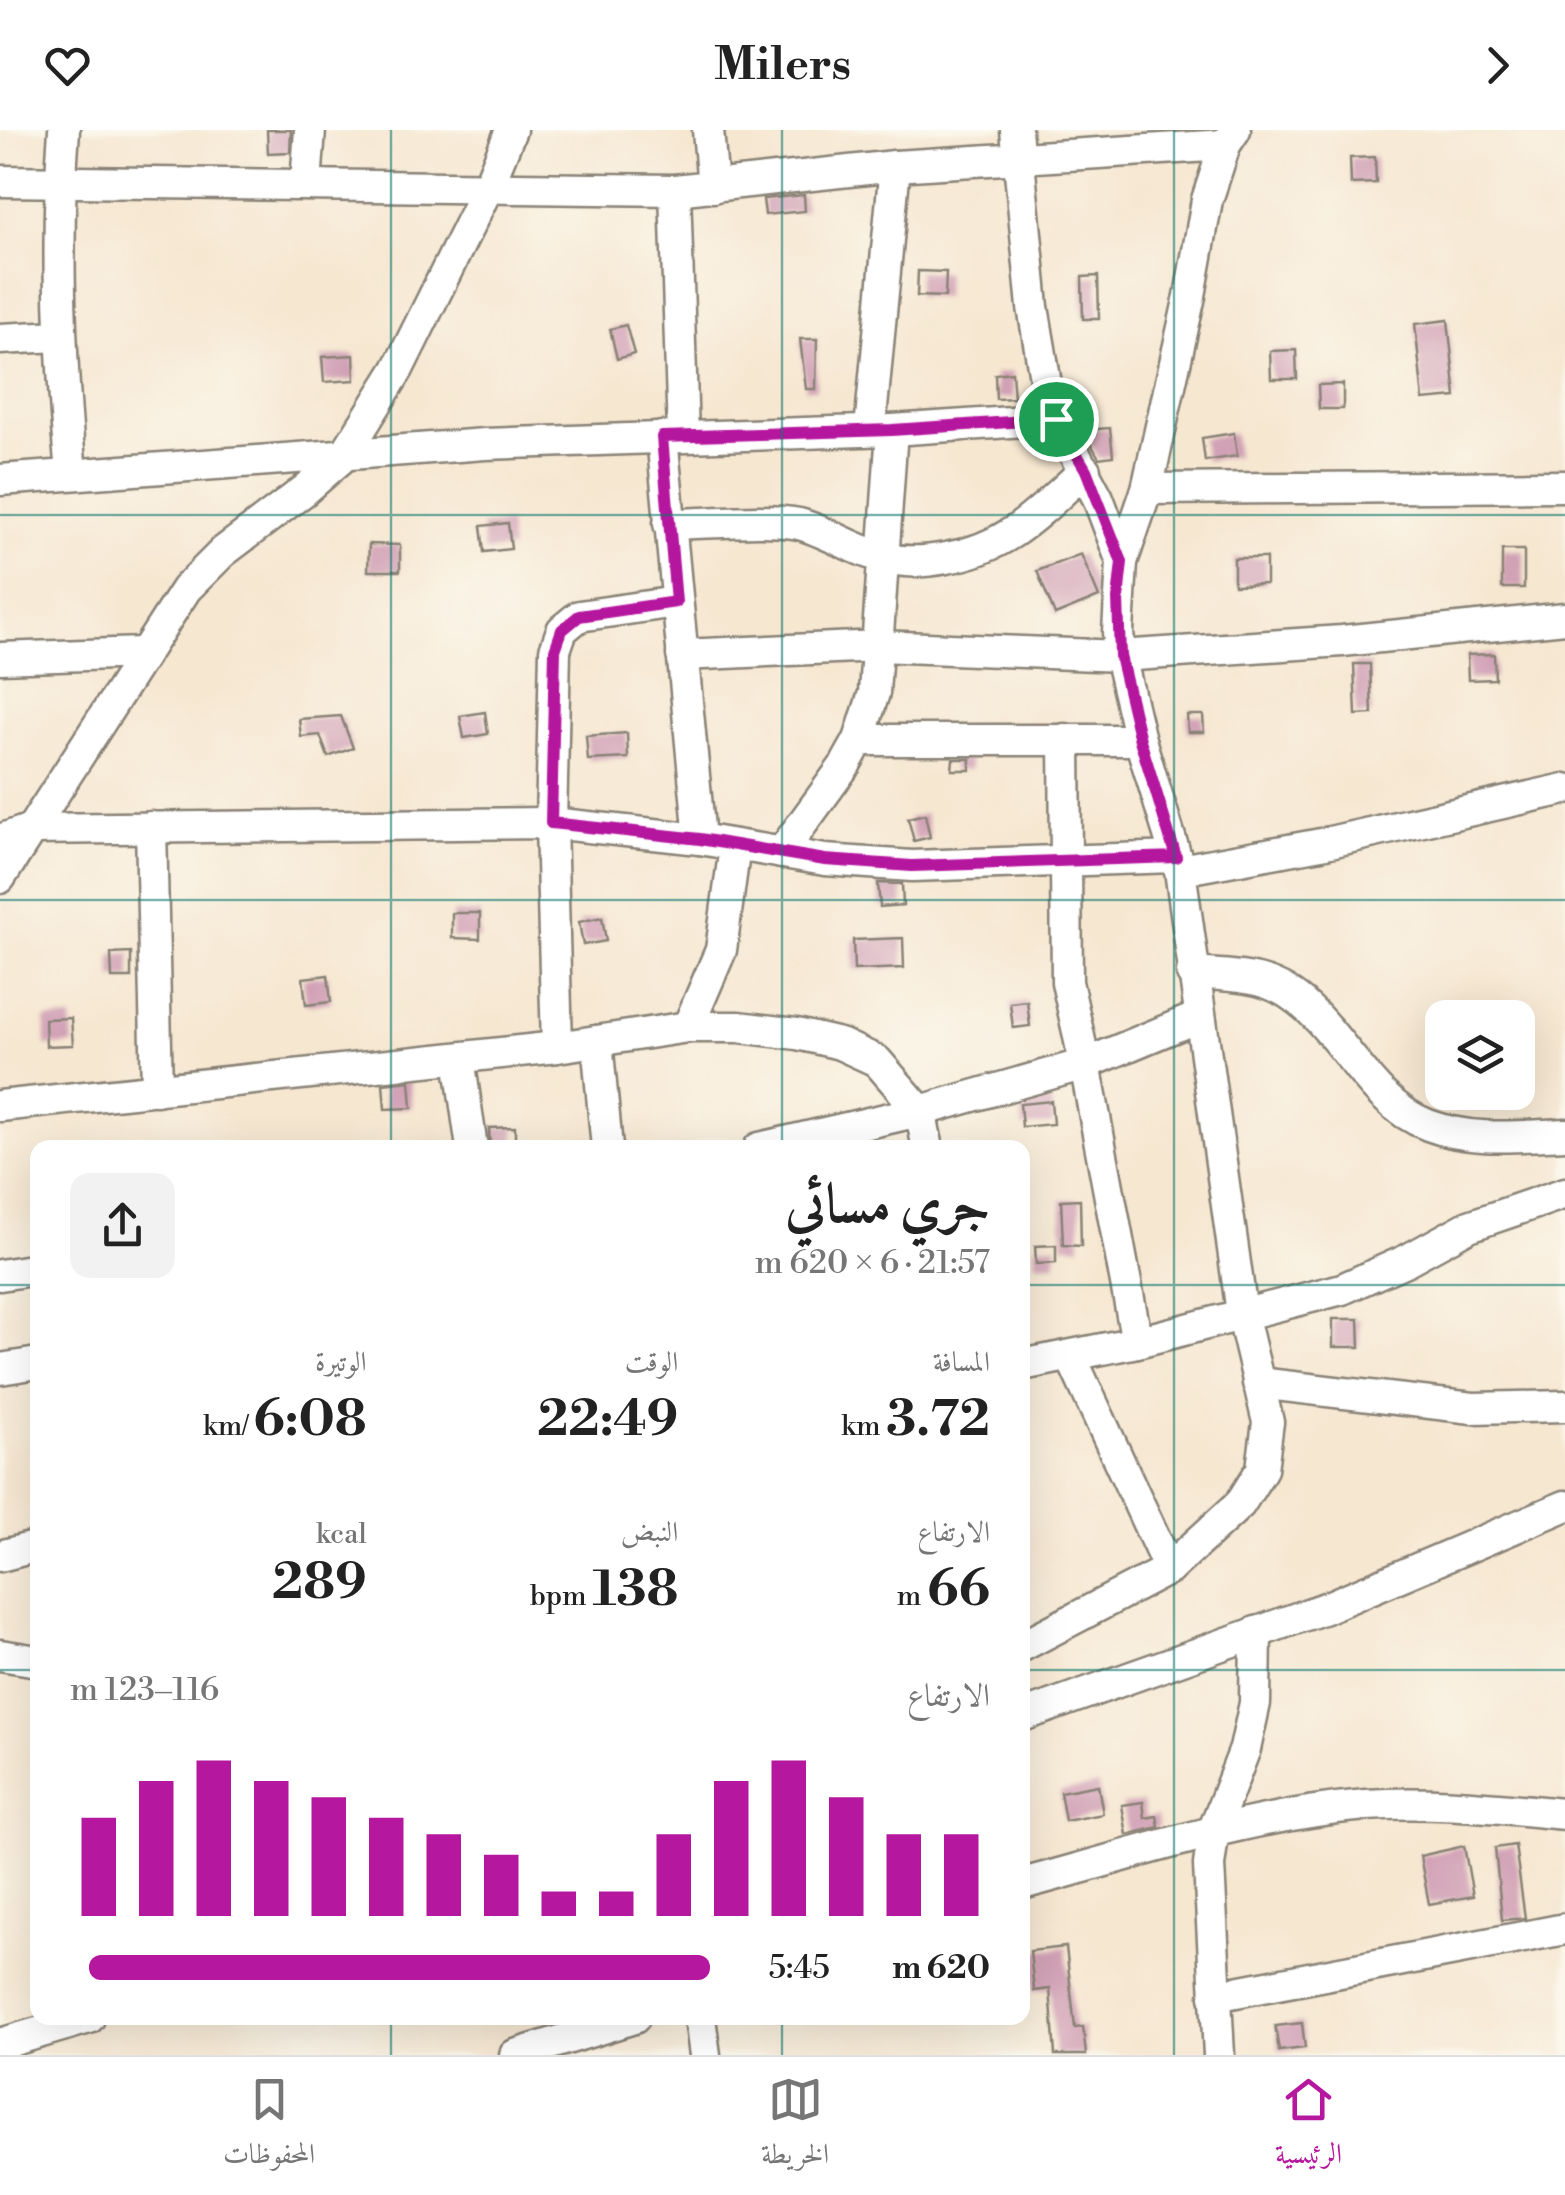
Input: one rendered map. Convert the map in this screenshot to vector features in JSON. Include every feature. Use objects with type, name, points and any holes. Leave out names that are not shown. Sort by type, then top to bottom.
[{"type":"street","points":[[64,130],[60,181],[60,336],[70,473]]},
{"type":"street","points":[[306,183],[310,130]]},
{"type":"street","points":[[0,878],[186,589],[223,552],[306,490],[344,456],[398,369],[488,187],[511,130]]},
{"type":"street","points":[[708,130],[714,187]]},
{"type":"street","points":[[0,180],[675,190],[894,166],[1017,143],[1230,138],[1207,200],[1147,490],[1122,562],[1118,599],[1120,656],[1140,740],[1178,864],[1242,1313],[1268,1422],[1262,1470],[1240,1504],[1169,1568],[1030,1642]]},
{"type":"street","points":[[1017,143],[1033,307],[1048,396],[1056,419],[1086,470],[1122,562]]},
{"type":"street","points":[[782,852],[845,765],[859,740],[874,693],[879,646],[881,430],[894,166]]},
{"type":"street","points":[[675,190],[669,524],[700,839]]},
{"type":"street","points":[[0,339],[60,336]]},
{"type":"street","points":[[0,480],[500,443],[881,430],[1056,419]]},
{"type":"street","points":[[669,524],[797,524],[882,558],[921,561],[975,554],[999,544],[1086,470]]},
{"type":"street","points":[[1147,490],[1565,486]]},
{"type":"street","points":[[557,1047],[551,823],[555,650],[562,630],[579,616],[676,602]]},
{"type":"street","points":[[682,654],[879,646],[1120,656],[1565,618]]},
{"type":"street","points":[[0,658],[142,653]]},
{"type":"street","points":[[859,740],[1140,740]]},
{"type":"street","points":[[1065,740],[1067,982],[1086,1064],[1136,1342]]},
{"type":"street","points":[[0,840],[31,829],[551,823],[700,839],[854,863],[1178,864],[1321,844],[1565,789]]},
{"type":"street","points":[[151,828],[156,1090]]},
{"type":"street","points":[[688,1028],[720,950],[736,846]]},
{"type":"street","points":[[1192,973],[1262,981],[1300,1001],[1388,1100],[1424,1124],[1475,1138],[1565,1134]]},
{"type":"street","points":[[794,1140],[1086,1064],[1198,1016]]},
{"type":"street","points":[[0,1106],[557,1047],[688,1028],[758,1030],[840,1044],[877,1061],[920,1110],[926,1140]]},
{"type":"street","points":[[597,1041],[606,1140]]},
{"type":"street","points":[[459,1058],[471,1140]]},
{"type":"street","points":[[1030,1364],[1136,1342],[1342,1289],[1408,1260],[1469,1226],[1565,1193]]},
{"type":"street","points":[[0,1275],[30,1271]]},
{"type":"street","points":[[1071,1357],[1169,1568]]},
{"type":"street","points":[[0,1368],[30,1364]]},
{"type":"street","points":[[1258,1382],[1474,1408],[1565,1406]]},
{"type":"street","points":[[1030,1713],[1324,1608],[1565,1506]]},
{"type":"street","points":[[0,1556],[30,1548]]},
{"type":"street","points":[[1220,2055],[1209,1865],[1214,1829],[1245,1749],[1256,1703],[1256,1632]]},
{"type":"street","points":[[0,1655],[30,1659]]},
{"type":"street","points":[[1030,1882],[1214,1829],[1364,1805],[1414,1803],[1565,1814]]},
{"type":"street","points":[[1215,1996],[1565,1930]]},
{"type":"street","points":[[0,2044],[66,2025]]},
{"type":"street","points":[[515,2055],[560,2047],[616,2025]]},
{"type":"street","points":[[701,2025],[705,2055]]},
{"type":"building","points":[[267,130],[291,130],[290,152],[268,153]]},
{"type":"building","points":[[1375,157],[1376,183],[1351,184],[1350,158]]},
{"type":"building","points":[[804,195],[805,211],[765,215],[763,199]]},
{"type":"building","points":[[918,271],[946,272],[945,297],[917,296]]},
{"type":"building","points":[[1098,276],[1099,319],[1083,319],[1082,277]]},
{"type":"building","points":[[1448,320],[1456,397],[1423,400],[1415,324]]},
{"type":"building","points":[[626,325],[634,354],[617,359],[610,329]]},
{"type":"building","points":[[800,339],[817,339],[816,389],[806,389]]},
{"type":"building","points":[[1296,350],[1297,379],[1271,379],[1270,351]]},
{"type":"building","points":[[354,355],[355,380],[324,382],[322,357]]},
{"type":"building","points":[[1012,372],[1014,398],[996,399],[995,374]]},
{"type":"building","points":[[1343,384],[1343,409],[1319,409],[1318,385]]},
{"type":"building","points":[[1110,428],[1113,456],[1099,458],[1083,430]]},
{"type":"building","points":[[1234,433],[1237,456],[1205,461],[1202,438]]},
{"type":"building","points":[[508,523],[511,549],[484,552],[481,526]]},
{"type":"building","points":[[369,544],[400,545],[400,571],[368,571]]},
{"type":"building","points":[[1502,550],[1524,550],[1524,588],[1502,588]]},
{"type":"building","points":[[1081,554],[1099,597],[1055,615],[1037,571]]},
{"type":"building","points":[[1234,558],[1266,558],[1266,584],[1234,585]]},
{"type":"building","points":[[1494,654],[1495,679],[1468,680],[1467,655]]},
{"type":"building","points":[[1354,664],[1370,664],[1372,714],[1356,715]]},
{"type":"building","points":[[485,712],[488,734],[464,738],[460,716]]},
{"type":"building","points":[[1187,715],[1203,715],[1204,732],[1188,732]]},
{"type":"building","points":[[341,716],[353,748],[328,757],[320,735],[301,737],[299,719]]},
{"type":"building","points":[[627,733],[628,758],[588,760],[586,736]]},
{"type":"building","points":[[953,759],[970,759],[970,770],[952,770]]},
{"type":"building","points":[[925,814],[930,837],[914,841],[908,818]]},
{"type":"building","points":[[878,883],[902,884],[903,905],[880,907]]},
{"type":"building","points":[[452,913],[480,913],[480,939],[452,938]]},
{"type":"building","points":[[602,917],[606,941],[583,945],[579,922]]},
{"type":"building","points":[[903,938],[904,968],[854,970],[853,940]]},
{"type":"building","points":[[131,953],[131,978],[112,978],[111,954]]},
{"type":"building","points":[[328,975],[331,1002],[306,1005],[303,978]]},
{"type":"building","points":[[1027,1001],[1030,1026],[1013,1028],[1010,1003]]},
{"type":"building","points":[[71,1018],[73,1045],[46,1046],[45,1019]]},
{"type":"building","points":[[410,1081],[412,1108],[385,1109],[383,1084]]},
{"type":"building","points":[[1051,1101],[1053,1124],[1022,1127],[1020,1104]]},
{"type":"building","points":[[515,1127],[515,1140],[490,1140],[489,1128]]},
{"type":"building","points":[[1080,1199],[1081,1246],[1063,1245],[1061,1200]]},
{"type":"building","points":[[1056,1245],[1056,1263],[1036,1264],[1035,1246]]},
{"type":"building","points":[[1333,1319],[1359,1319],[1360,1347],[1333,1347]]},
{"type":"building","points":[[1098,1785],[1103,1814],[1065,1821],[1060,1792]]},
{"type":"building","points":[[1143,1802],[1145,1818],[1157,1816],[1159,1827],[1127,1835],[1122,1805]]},
{"type":"building","points":[[1515,1845],[1525,1918],[1502,1920],[1495,1848]]},
{"type":"building","points":[[1464,1846],[1473,1896],[1429,1904],[1420,1856]]},
{"type":"building","points":[[1066,1947],[1075,2028],[1083,2027],[1086,2055],[1055,2055],[1050,1989],[1034,1991],[1030,1951]]},
{"type":"building","points":[[1302,2023],[1305,2048],[1279,2051],[1275,2026]]},
{"type":"route","points":[[1056,419],[1086,470],[1122,562],[1118,599],[1120,656],[1140,740],[1176,857],[868,864],[700,839],[551,823],[555,650],[562,630],[579,616],[676,602],[662,437],[980,426],[1056,419]]}]
